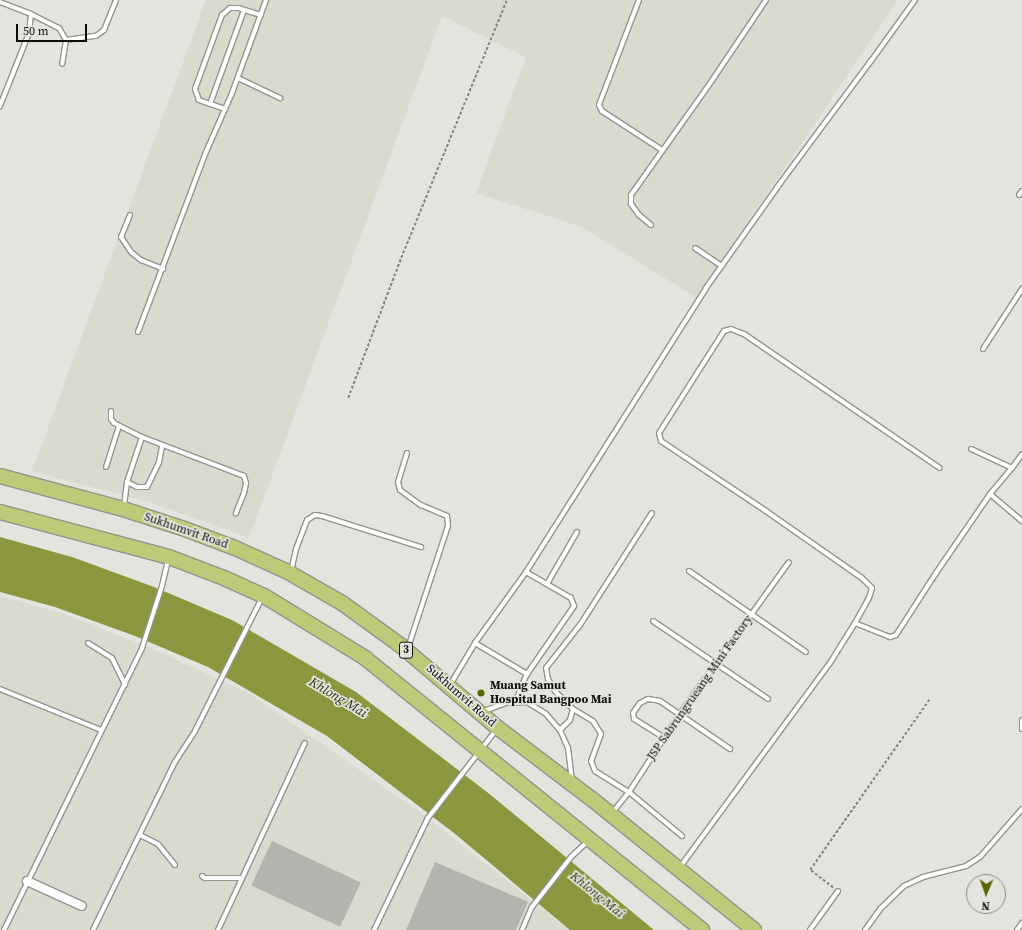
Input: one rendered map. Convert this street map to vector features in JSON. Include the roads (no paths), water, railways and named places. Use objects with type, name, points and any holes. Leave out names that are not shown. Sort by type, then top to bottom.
[{"type":"highway","name":"Sukhumvit Road","points":[[0,476],[123,509],[202,535],[290,573],[342,603],[450,685],[498,728],[573,785],[754,930]]},
{"type":"highway","points":[[0,512],[169,557],[224,578],[264,596],[365,658],[702,930]]},
{"type":"street","points":[[27,881],[82,906]]},
{"type":"lane","points":[[66,40],[96,36],[104,30],[116,0]]},
{"type":"lane","points":[[138,332],[206,152],[238,78],[266,0]]},
{"type":"lane","points":[[639,0],[599,105],[602,111],[662,150]]},
{"type":"lane","points":[[651,225],[639,215],[631,204],[631,194],[714,79],[766,0]]},
{"type":"lane","points":[[450,685],[475,643],[526,572],[559,517],[722,266],[781,182],[915,0]]},
{"type":"lane","points":[[0,2],[31,14],[59,28],[66,40],[62,64]]},
{"type":"lane","points":[[225,109],[199,100],[195,89],[222,15],[230,8],[261,15]]},
{"type":"lane","points":[[210,104],[244,10]]},
{"type":"lane","points":[[0,106],[29,32],[31,14]]},
{"type":"lane","points":[[238,78],[280,98]]},
{"type":"lane","points":[[130,215],[121,237],[131,252],[141,260],[163,269]]},
{"type":"lane","points":[[695,248],[722,266]]},
{"type":"lane","points":[[983,349],[1022,289]]},
{"type":"lane","points":[[678,869],[830,663],[846,635],[856,623],[869,598],[872,588],[862,578],[766,511],[660,441],[659,433],[724,331],[731,329],[744,334],[940,468]]},
{"type":"lane","points":[[111,411],[111,419],[119,426],[162,446],[244,476],[246,483],[244,493],[236,514]]},
{"type":"lane","points":[[106,467],[119,426]]},
{"type":"lane","points":[[123,509],[127,482],[142,437]]},
{"type":"lane","points":[[127,482],[138,487],[147,486],[159,462],[162,446]]},
{"type":"lane","points":[[971,449],[1012,468]]},
{"type":"lane","points":[[407,453],[398,482],[400,490],[421,505],[447,516],[448,526],[407,651]]},
{"type":"lane","points":[[856,623],[890,637],[896,635],[990,494],[1022,454]]},
{"type":"lane","points":[[990,494],[1022,521]]},
{"type":"lane","points":[[652,513],[580,625],[546,668],[548,679],[555,691],[573,709],[593,721],[601,734],[591,761],[595,771],[629,792],[682,836]]},
{"type":"lane","points":[[290,573],[296,549],[307,520],[315,516],[322,516],[421,547]]},
{"type":"lane","points":[[547,584],[577,532]]},
{"type":"lane","points":[[4,930],[142,648],[162,586],[169,557]]},
{"type":"lane","name":"JSP Sabrungrueang Mini Factory","points":[[611,815],[629,792],[663,737],[790,562]]},
{"type":"lane","points":[[689,570],[806,652]]},
{"type":"lane","points":[[515,703],[527,674],[574,606],[571,598],[526,572]]},
{"type":"lane","points":[[93,930],[175,762],[195,731],[253,613],[264,596]]},
{"type":"lane","points":[[653,621],[768,699]]},
{"type":"lane","points":[[88,643],[112,658],[125,685]]},
{"type":"lane","points":[[475,643],[527,674]]},
{"type":"lane","points":[[0,689],[101,730]]},
{"type":"lane","points":[[663,737],[634,719],[633,713],[640,703],[648,699],[660,701],[730,749]]},
{"type":"lane","points":[[481,713],[506,703],[527,702],[546,714],[560,730],[568,748],[573,785]]},
{"type":"lane","points":[[560,730],[570,720],[573,709]]},
{"type":"lane","points":[[1022,720],[1022,729]]},
{"type":"lane","points":[[374,930],[428,818],[479,749],[498,728]]},
{"type":"lane","points":[[218,930],[305,743]]},
{"type":"lane","points":[[865,930],[880,909],[904,886],[923,877],[966,866],[980,857],[1022,808]]},
{"type":"lane","points":[[140,835],[158,844],[174,865]]},
{"type":"lane","points":[[522,930],[532,907],[571,857],[590,839]]},
{"type":"lane","points":[[202,876],[205,878],[242,878]]},
{"type":"lane","points":[[810,930],[838,891]]},
{"type":"lane","points":[[1017,930],[1022,923]]},
{"type":"water","name":"Khlong Mai","points":[[0,537],[72,557],[154,587],[232,620],[356,692],[487,792],[654,930],[570,930],[454,833],[327,736],[208,667],[135,636],[55,607],[0,592]]},
{"type":"place","name":"Muang Samut Hospital Bangpoo Mai","points":[[481,693]]}]
